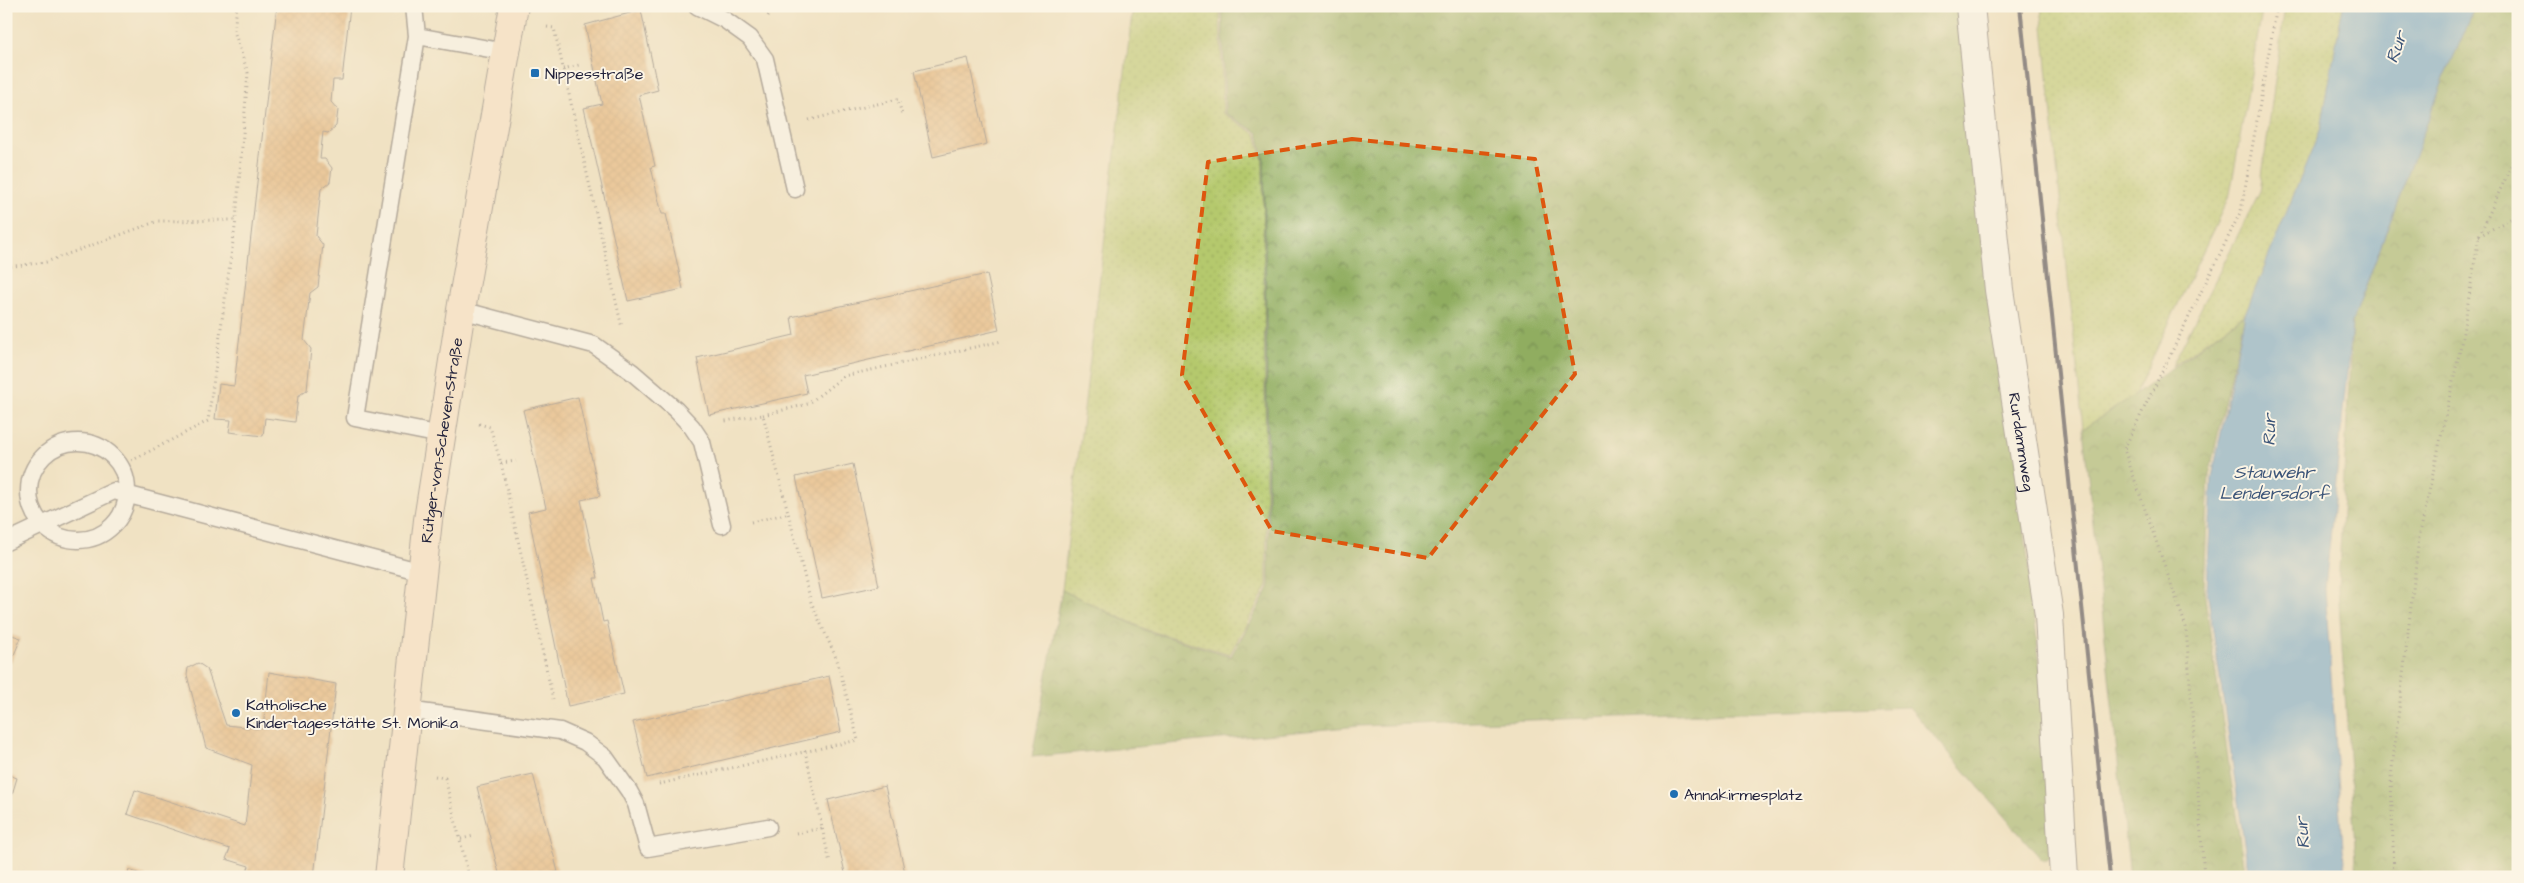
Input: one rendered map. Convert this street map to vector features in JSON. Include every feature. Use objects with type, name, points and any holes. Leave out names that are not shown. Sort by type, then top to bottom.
[{"type":"street","name":"Rurdammweg","points":[[1970,6],[1999,290],[2049,615],[2064,877]]},
{"type":"street","name":"Rütger-von-Scheven-Straße","points":[[389,877],[422,572],[461,310],[512,14]]},
{"type":"lane","points":[[414,6],[417,36],[355,418],[443,425]]},
{"type":"lane","points":[[697,6],[725,20],[750,38],[765,60],[794,189]]},
{"type":"lane","points":[[417,36],[506,52]]},
{"type":"lane","points":[[461,310],[594,345],[632,372],[676,410],[692,427],[702,442],[722,525]]},
{"type":"lane","points":[[80,442],[98,446],[114,458],[119,467],[124,475],[127,493],[122,512],[111,528],[95,538],[76,541],[57,536],[41,525],[31,509],[28,489],[33,470],[44,455],[60,445],[80,442]]},
{"type":"lane","points":[[6,542],[114,491],[358,557],[422,572]]},
{"type":"lane","points":[[407,710],[560,731],[585,742],[605,757],[629,791],[636,804],[648,848],[768,827]]},
{"type":"path","points":[[6,11],[7,6]]},
{"type":"path","points":[[119,467],[208,420],[236,220],[248,73],[234,31],[237,6]]},
{"type":"path","points":[[2204,877],[2186,627],[2124,449],[2240,211],[2277,6]]},
{"type":"path","points":[[512,14],[554,28],[632,372]]},
{"type":"path","points":[[564,68],[579,65]]},
{"type":"path","points":[[780,127],[898,99],[902,115]]},
{"type":"path","points":[[2394,877],[2391,778],[2419,538],[2461,345],[2479,236],[2518,151]]},
{"type":"path","points":[[2515,157],[2518,162]]},
{"type":"path","points":[[2479,236],[2518,215]]},
{"type":"path","points":[[6,266],[46,262],[158,221],[236,220]]},
{"type":"path","points":[[692,427],[763,415],[808,404],[844,376],[1002,341]]},
{"type":"path","points":[[629,791],[858,740],[837,660],[811,602],[790,514],[763,415]]},
{"type":"path","points":[[443,425],[490,427],[501,463],[560,731]]},
{"type":"path","points":[[501,463],[516,461]]},
{"type":"path","points":[[722,525],[728,528],[790,514]]},
{"type":"path","points":[[805,751],[830,864]]},
{"type":"path","points":[[401,771],[445,778],[469,877]]},
{"type":"path","points":[[460,839],[474,836]]},
{"type":"highlighted area","points":[[1352,139],[1535,159],[1575,374],[1428,558],[1272,531],[1182,375],[1208,162]]},
{"type":"green space","points":[[1133,6],[1220,6],[1223,113],[1256,134],[1263,160],[1267,587],[1230,654],[1147,630],[1062,590]]},
{"type":"green space","points":[[1222,6],[1959,6],[2019,482],[2061,850],[2043,861],[1909,707],[1359,726],[1032,757],[1062,590],[1147,631],[1231,656],[1269,588],[1264,160],[1258,133],[1225,113]]},
{"type":"green space","points":[[2041,6],[2263,6],[2230,194],[2135,395],[2083,429]]},
{"type":"green space","points":[[2285,6],[2343,6],[2321,128],[2245,314],[2172,366],[2260,191]]},
{"type":"green space","points":[[2476,6],[2518,6],[2518,877],[2357,877],[2338,588],[2352,323],[2444,78]]},
{"type":"green space","points":[[2245,314],[2209,475],[2204,590],[2245,877],[2130,877],[2083,429],[2135,395]]},
{"type":"water","name":"Stauwehr Lendersdorf","points":[[2343,6],[2476,6],[2444,78],[2352,323],[2325,589],[2345,877],[2249,877],[2207,590],[2212,477],[2245,314],[2321,128]]},
{"type":"building","points":[[277,6],[350,6],[342,80],[333,80],[331,102],[338,110],[336,126],[328,133],[323,132],[320,159],[325,159],[332,168],[330,182],[321,189],[316,236],[323,245],[318,287],[310,293],[304,340],[311,349],[307,390],[298,396],[295,422],[265,418],[263,436],[229,432],[231,420],[215,419],[219,384],[234,386]]},
{"type":"building","points":[[641,10],[658,90],[639,95],[655,166],[651,167],[662,214],[666,214],[683,289],[628,301],[584,108],[602,104],[585,25]]},
{"type":"building","points":[[968,58],[987,144],[933,157],[914,71]]},
{"type":"building","points":[[987,274],[999,330],[803,375],[807,393],[709,415],[697,358],[794,335],[791,317]]},
{"type":"building","points":[[578,397],[600,496],[581,500],[598,578],[594,578],[603,622],[607,621],[624,694],[568,706],[528,512],[546,508],[523,410]]},
{"type":"building","points":[[853,464],[879,586],[822,598],[796,477]]},
{"type":"building","points":[[6,633],[21,638],[11,662],[6,660]]},
{"type":"building","points":[[198,663],[207,669],[226,725],[263,729],[269,672],[336,684],[314,877],[245,877],[249,866],[226,859],[230,849],[127,814],[135,790],[245,826],[252,765],[206,748],[187,675],[188,668]]},
{"type":"building","points":[[829,676],[841,732],[647,778],[633,722]]},
{"type":"building","points":[[6,774],[17,778],[7,811],[6,811]]},
{"type":"building","points":[[533,774],[558,872],[538,877],[500,877],[477,787]]},
{"type":"building","points":[[885,786],[906,877],[846,877],[828,800]]},
{"type":"building","points":[[129,870],[146,876],[146,877],[127,877]]},
{"type":"railway","points":[[2020,6],[2110,877]]},
{"type":"place","name":"Nippesstraße","points":[[535,73]]},
{"type":"place","name":"Katholische Kindertagesstätte St. Monika","points":[[236,713]]},
{"type":"place","name":"Annakirmesplatz","points":[[1674,794]]},
{"type":"water label","name":"Rur","points":[[2396,47]]},
{"type":"water label","name":"Rur","points":[[2269,430]]},
{"type":"water label","name":"Rur","points":[[2302,833]]}]
